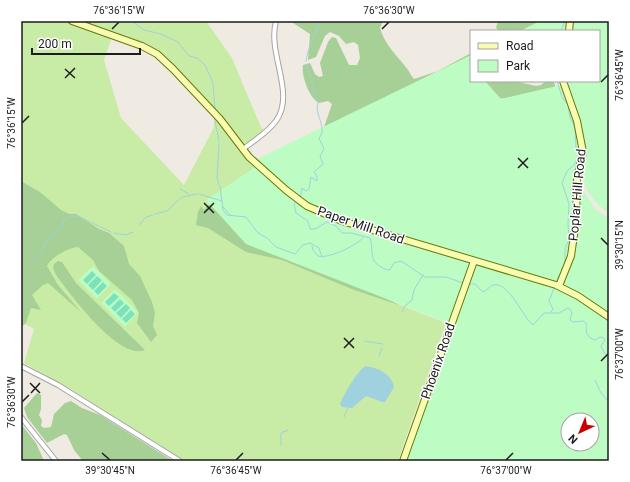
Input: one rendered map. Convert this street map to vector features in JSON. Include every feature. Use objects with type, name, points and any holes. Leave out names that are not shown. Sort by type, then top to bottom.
[{"type":"main road","name":"Paper Mill Road","points":[[72,21],[150,50],[173,69],[220,119],[255,163],[286,190],[316,211],[342,221],[558,286],[578,296],[609,317]]},
{"type":"main road","name":"Poplar Hill Road","points":[[558,286],[571,256],[576,222],[577,178],[583,152],[577,121],[563,82]]},
{"type":"main road","name":"Phoenix Road","points":[[403,461],[474,261]]},
{"type":"street","points":[[243,149],[268,130],[281,110],[283,91],[274,44],[276,21]]},
{"type":"street","points":[[21,366],[58,385],[180,461]]},
{"type":"street","points":[[21,418],[56,461]]},
{"type":"green space","points":[[21,21],[67,21],[112,37],[104,60],[121,118],[184,185],[214,127],[214,117],[242,154],[256,167],[207,200],[245,244],[446,323],[398,461],[184,461],[72,390],[24,363],[34,329],[21,322]]},
{"type":"green space","points":[[78,21],[206,21],[232,58],[260,125],[264,131],[248,143],[243,144],[162,56]]},
{"type":"green space","points":[[290,21],[383,21],[380,28],[384,39],[414,79],[438,71],[470,54],[470,82],[518,82],[536,86],[545,82],[554,82],[556,90],[324,127],[332,104],[328,101],[319,103],[312,96],[306,86],[303,74],[303,65],[310,63],[315,74],[319,77],[323,76],[320,63],[328,42],[332,37],[336,38],[349,65],[357,65],[360,58],[358,45],[354,42],[346,44],[339,36],[330,32],[325,36],[316,57],[308,60],[310,34]]},
{"type":"green space","points":[[498,21],[560,21],[557,30],[499,30],[496,28]]},
{"type":"green space","points":[[540,21],[609,21],[609,213],[601,207],[589,193],[586,189],[584,179],[579,174],[577,181],[596,210],[609,218],[609,461],[406,461],[453,325],[246,244],[206,200],[257,166],[253,161],[470,55],[470,82],[486,82],[501,99],[561,85],[561,82],[600,82],[600,30],[522,30]]},
{"type":"green space","points":[[21,181],[40,192],[61,210],[69,214],[76,214],[99,229],[109,233],[124,246],[129,264],[140,276],[152,302],[155,313],[153,326],[157,335],[151,342],[137,323],[139,313],[132,300],[99,271],[93,260],[78,247],[60,254],[52,259],[47,266],[58,285],[81,312],[48,283],[43,285],[32,295],[41,310],[31,308],[26,323],[21,327]]},
{"type":"green space","points":[[208,205],[212,205],[399,305],[354,290],[282,260],[246,252],[208,228],[196,225],[198,212],[201,206],[204,210]]},
{"type":"green space","points":[[58,261],[62,262],[76,283],[145,350],[134,351],[122,346],[96,324],[83,310],[56,275],[53,268],[54,264]]},
{"type":"green space","points":[[93,266],[111,284],[97,299],[78,280]]},
{"type":"green space","points":[[92,271],[96,275],[87,284],[83,280]]},
{"type":"green space","points":[[97,276],[102,280],[93,290],[88,285]]},
{"type":"green space","points":[[103,282],[107,286],[98,295],[94,291]]},
{"type":"green space","points":[[115,289],[138,312],[125,327],[101,303]]},
{"type":"green space","points":[[114,293],[119,297],[109,306],[105,302]]},
{"type":"green space","points":[[120,299],[124,303],[115,312],[111,308]]},
{"type":"green space","points":[[126,304],[130,308],[121,318],[116,313]]},
{"type":"green space","points":[[131,310],[135,314],[126,323],[122,319]]},
{"type":"green space","points":[[37,393],[41,395],[41,409],[39,415],[42,420],[41,426],[44,428],[51,427],[54,414],[65,403],[71,401],[82,408],[100,415],[173,461],[83,461],[74,450],[67,435],[64,434],[47,443],[27,417],[24,408]]},
{"type":"green space","points":[[21,424],[36,443],[44,461],[21,461]]},
{"type":"water","points":[[366,366],[384,372],[393,382],[394,387],[385,402],[366,396],[352,408],[342,407],[340,404],[355,377]]},
{"type":"waterway","points":[[132,21],[144,30],[161,34],[178,42],[189,56],[197,58],[205,65],[213,83],[215,109]]},
{"type":"waterway","points":[[306,61],[320,21]]},
{"type":"waterway","points":[[561,30],[565,21]]},
{"type":"waterway","points":[[299,197],[301,195],[302,188],[306,191],[309,189],[311,177],[317,181],[317,176],[314,172],[323,164],[320,156],[324,149],[319,138],[322,126],[317,107],[318,102],[313,95],[315,90],[307,64]]},
{"type":"waterway","points":[[556,282],[565,265],[565,249],[569,239],[569,204],[562,183],[567,171],[574,165],[579,155],[576,149],[575,127],[570,118],[568,105],[562,97],[557,82]]},
{"type":"waterway","points":[[214,116],[219,141]]},
{"type":"waterway","points":[[219,143],[217,178],[219,185]]},
{"type":"waterway","points":[[220,186],[223,210],[227,215],[246,217],[258,233],[267,238],[276,247],[295,254],[303,245],[310,243],[319,248],[322,257]]},
{"type":"waterway","points":[[180,189],[189,194]]},
{"type":"waterway","points":[[155,214],[167,211],[182,197],[197,194]]},
{"type":"waterway","points":[[199,194],[222,201]]},
{"type":"waterway","points":[[296,201],[294,205],[296,213],[308,221],[310,229],[315,229],[327,222],[336,226],[342,233],[351,233],[370,238],[374,261],[387,270],[390,270],[394,263],[401,261],[425,277],[446,277],[463,283]]},
{"type":"waterway","points":[[223,207],[230,215]]},
{"type":"waterway","points":[[139,225],[146,217],[153,215]]},
{"type":"waterway","points":[[28,265],[41,251],[50,236],[62,228],[64,220],[68,216],[78,216],[111,232]]},
{"type":"waterway","points":[[114,233],[126,235],[133,232]]},
{"type":"waterway","points":[[312,246],[313,250],[318,256],[329,256],[348,248],[363,238]]},
{"type":"waterway","points":[[402,312],[405,306],[412,300],[414,290],[423,275]]},
{"type":"waterway","points":[[469,284],[475,284],[483,292],[493,285],[499,285],[510,294],[533,325],[544,313],[559,313],[568,308],[572,313],[570,320],[573,322],[584,321],[587,325],[586,330],[590,338],[595,340],[600,337],[604,338],[605,340],[601,346],[605,354],[609,354]]},
{"type":"waterway","points":[[551,312],[553,309],[549,301],[554,288]]},
{"type":"waterway","points":[[364,341],[383,344]]},
{"type":"waterway","points":[[379,356],[382,348]]},
{"type":"waterway","points":[[595,380],[601,393],[609,402]]},
{"type":"waterway","points":[[344,417],[348,407]]},
{"type":"waterway","points":[[281,445],[281,433],[288,430]]}]
